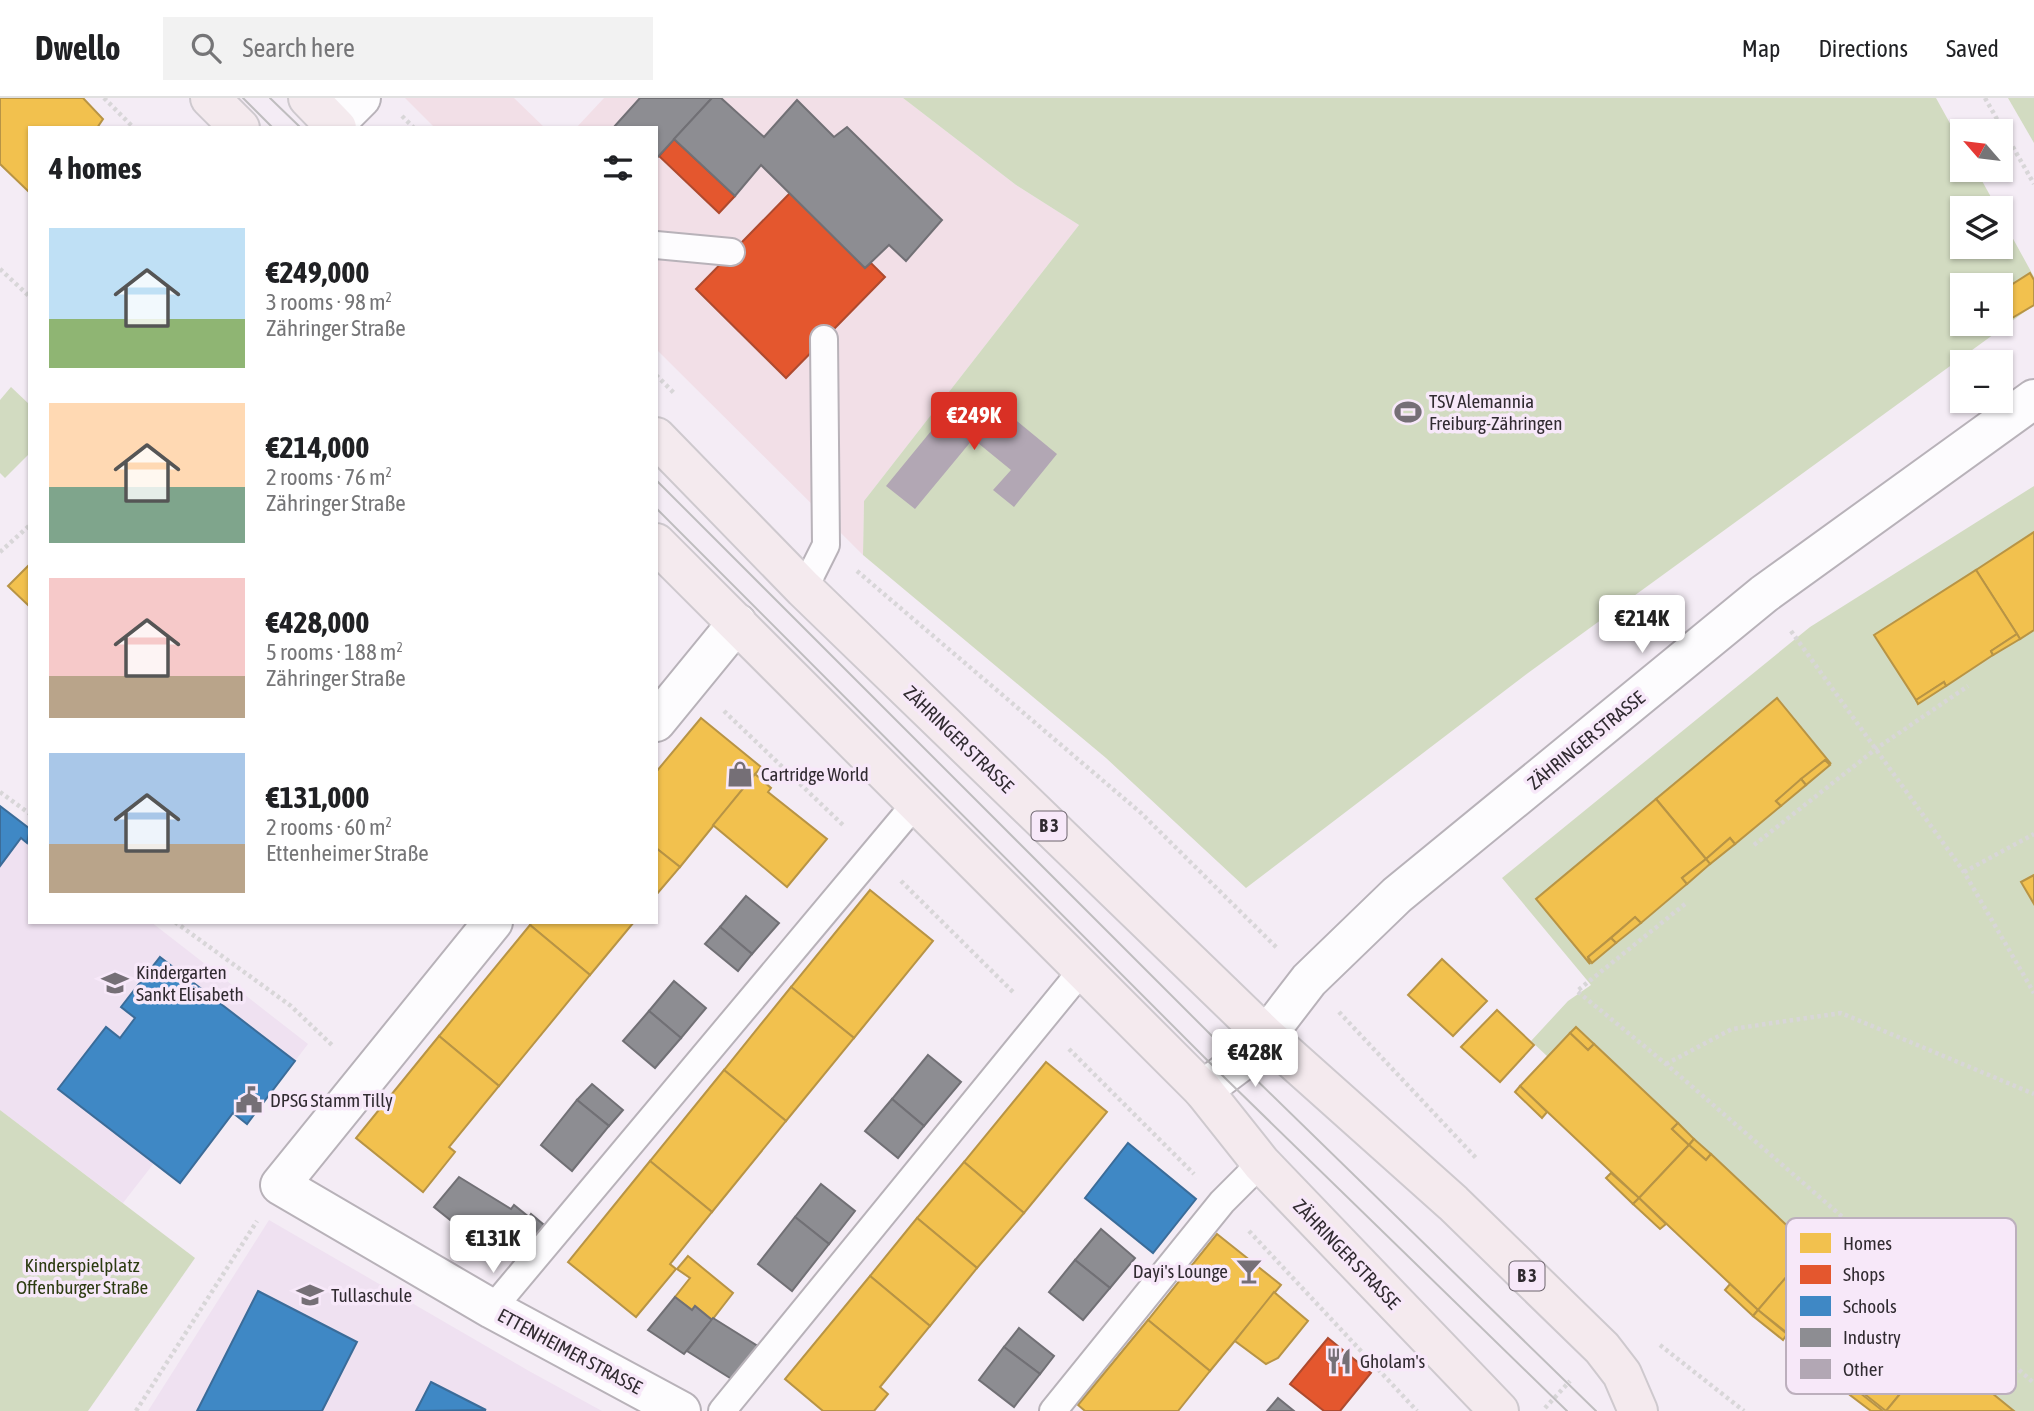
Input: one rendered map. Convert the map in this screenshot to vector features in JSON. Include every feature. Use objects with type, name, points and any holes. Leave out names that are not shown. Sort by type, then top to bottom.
[{"type":"main road","points":[[210,98],[238,126]]},
{"type":"main road","points":[[308,98],[336,126]]},
{"type":"main road","name":"ZÄHRINGER STRASSE","points":[[658,438],[804,589],[1266,1036],[1453,1203],[1602,1348],[1622,1374],[1637,1410]]},
{"type":"main road","name":"ZÄHRINGER STRASSE","points":[[658,545],[1203,1090],[1261,1163],[1499,1411]]},
{"type":"street","points":[[336,126],[361,98]]},
{"type":"street","name":"ZÄHRINGER STRASSE","points":[[1203,1090],[1224,1077],[1266,1036],[1309,980],[1397,895],[1764,594],[2034,399]]},
{"type":"street","points":[[658,720],[737,623]]},
{"type":"street","points":[[280,1185],[491,924]]},
{"type":"street","name":"ETTENHEIMER STRASSE","points":[[280,1185],[492,1309],[681,1411]]},
{"type":"lane","points":[[658,245],[731,252]]},
{"type":"lane","points":[[804,589],[826,545],[824,339]]},
{"type":"lane","points":[[492,1309],[872,852],[916,803]]},
{"type":"lane","points":[[722,1411],[1083,970]]},
{"type":"lane","points":[[1053,1411],[1222,1202],[1261,1163]]},
{"type":"path","points":[[104,98],[132,126]]},
{"type":"path","points":[[1985,98],[2034,184]]},
{"type":"path","points":[[0,268],[28,296]]},
{"type":"path","points":[[658,377],[685,403]]},
{"type":"path","points":[[0,552],[28,527]]},
{"type":"path","points":[[826,545],[1141,813],[1309,980],[1478,1160]]},
{"type":"path","points":[[1764,594],[1964,872],[2034,993]]},
{"type":"path","points":[[691,680],[872,852],[1222,1202],[1417,1411]]},
{"type":"path","points":[[1754,845],[1877,748],[1968,686]]},
{"type":"path","points":[[0,792],[28,813]]},
{"type":"path","points":[[1964,872],[2034,834]]},
{"type":"path","points":[[1685,904],[1577,991],[1666,1064],[1844,1218]]},
{"type":"path","points":[[178,924],[290,1006],[367,1078]]},
{"type":"path","points":[[1666,1064],[1731,1029],[1841,1013],[2034,1094]]},
{"type":"path","points":[[136,1411],[280,1185]]},
{"type":"path","points":[[1649,1336],[1744,1411]]},
{"type":"path","points":[[2016,1367],[2034,1383]]},
{"type":"shaded area","points":[[405,98],[514,98],[543,126],[433,126]]},
{"type":"shaded area","points":[[604,98],[903,98],[1016,185],[1079,225],[864,501],[863,555],[658,351],[658,126],[578,126]]},
{"type":"shaded area","name":"Kindergarten Sankt Elisabeth","points":[[0,806],[28,827],[28,924],[154,924],[308,1044],[247,1124],[233,1113],[180,1183],[154,1163],[123,1203],[0,1110]]},
{"type":"shaded area","name":"Tullaschule","points":[[269,1220],[529,1371],[602,1411],[148,1411]]},
{"type":"green space","name":"TSV Alemannia Freiburg-Zähringen","points":[[903,98],[1936,98],[1950,123],[1950,182],[1983,182],[1990,196],[1950,196],[1950,259],[2013,259],[2013,239],[2034,277],[2034,305],[2013,320],[2013,273],[1950,273],[1950,336],[1991,336],[1972,350],[1950,350],[1950,366],[1528,673],[1246,888],[1106,758],[863,555],[864,501],[1079,225],[1016,185]]},
{"type":"green space","points":[[2008,98],[2034,98],[2034,143]]},
{"type":"green space","points":[[11,387],[28,403],[28,455],[5,478],[0,473],[0,400]]},
{"type":"green space","points":[[2034,486],[2034,1411],[2009,1411],[1988,1394],[2016,1394],[2016,1218],[1786,1218],[1786,1225],[1576,1028],[1548,1057],[1531,1041],[1568,1001],[1591,985],[1502,878],[1810,627]]},
{"type":"green space","name":"Kinderspielplatz Offenburger Straße","points":[[0,1110],[195,1258],[88,1411],[0,1411]]},
{"type":"building: Homes","points":[[0,98],[83,98],[103,119],[98,126],[28,126],[28,191],[0,164]]},
{"type":"building: Homes","points":[[2030,273],[2034,280],[2034,305],[2013,317],[2013,284]]},
{"type":"building: Homes","points":[[2034,532],[2034,630],[2020,639],[1976,570]]},
{"type":"building: Homes","points":[[28,566],[28,605],[8,586]]},
{"type":"building: Homes","points":[[1976,570],[2017,634],[1991,651],[1993,655],[1946,686],[1944,682],[1916,700],[1874,635]]},
{"type":"building: Homes","points":[[2017,634],[2020,639],[1993,655],[1991,651]]},
{"type":"building: Homes","points":[[1944,682],[1946,686],[1918,704],[1916,700]]},
{"type":"building: Homes","points":[[1777,698],[1831,764],[1825,760],[1776,801],[1781,806],[1735,844],[1730,838],[1706,859],[1656,799]]},
{"type":"building: Homes","points":[[701,718],[761,767],[680,867],[658,850],[658,770]]},
{"type":"building: Homes","points":[[1825,760],[1830,765],[1806,785],[1801,779]]},
{"type":"building: Homes","points":[[755,774],[771,788],[768,792],[827,839],[787,887],[713,825]]},
{"type":"building: Homes","points":[[1801,779],[1806,785],[1781,806],[1776,801]]},
{"type":"building: Homes","points":[[1656,799],[1706,859],[1682,878],[1687,884],[1641,923],[1635,917],[1588,957],[1590,964],[1536,899]]},
{"type":"building: Homes","points":[[1730,838],[1735,844],[1710,864],[1706,859]]},
{"type":"building: Homes","points":[[658,850],[680,867],[658,893]]},
{"type":"building: Homes","points":[[1706,859],[1710,864],[1687,884],[1682,878]]},
{"type":"building: Homes","points":[[2034,875],[2034,904],[2021,882]]},
{"type":"building: Homes","points":[[870,890],[933,941],[854,1038],[791,987]]},
{"type":"building: Homes","points":[[1635,917],[1641,923],[1616,943],[1611,938]]},
{"type":"building: Homes","points":[[531,924],[632,924],[590,975]]},
{"type":"building: Homes","points":[[530,925],[590,975],[499,1086],[439,1036]]},
{"type":"building: Homes","points":[[1611,938],[1616,943],[1592,963],[1588,957]]},
{"type":"building: Homes","points":[[1442,959],[1487,1001],[1453,1036],[1408,995]]},
{"type":"building: Homes","points":[[791,987],[854,1038],[786,1121],[724,1070]]},
{"type":"building: Homes","points":[[1497,1010],[1534,1045],[1500,1082],[1461,1047]]},
{"type":"building: Homes","points":[[1576,1027],[1594,1044],[1588,1050],[1570,1033]]},
{"type":"building: Homes","points":[[1570,1033],[1588,1050],[1594,1044],[1678,1123],[1672,1129],[1689,1145],[1639,1198],[1520,1086]]},
{"type":"building: Homes","points":[[439,1036],[499,1086],[449,1147],[455,1152],[423,1192],[356,1138]]},
{"type":"building: Homes","points":[[1046,1062],[1107,1112],[1024,1213],[964,1162]]},
{"type":"building: Homes","points":[[724,1070],[786,1121],[712,1212],[650,1161]]},
{"type":"building: Homes","points":[[1520,1086],[1547,1112],[1542,1118],[1515,1092]]},
{"type":"building: Homes","points":[[1678,1123],[1694,1139],[1689,1145],[1672,1129]]},
{"type":"building: Homes","points":[[1694,1139],[1711,1154],[1706,1160],[1689,1145]]},
{"type":"building: Homes","points":[[1689,1145],[1706,1160],[1711,1154],[1786,1225],[1786,1277],[1758,1310],[1639,1198]]},
{"type":"building: Homes","points":[[650,1161],[712,1212],[670,1264],[676,1269],[636,1317],[568,1262]]},
{"type":"building: Homes","points":[[964,1162],[1024,1213],[977,1268],[917,1218]]},
{"type":"building: Homes","points":[[1611,1173],[1639,1198],[1633,1204],[1606,1178]]},
{"type":"building: Homes","points":[[1639,1198],[1666,1224],[1660,1229],[1633,1204]]},
{"type":"building: Homes","points":[[917,1218],[977,1268],[930,1326],[870,1276]]},
{"type":"building: Homes","points":[[1217,1234],[1281,1285],[1210,1371],[1148,1320]]},
{"type":"building: Homes","points":[[688,1256],[733,1293],[712,1320],[695,1306],[692,1310],[675,1297],[690,1278],[677,1269]]},
{"type":"building: Homes","points":[[870,1276],[930,1326],[880,1387],[888,1394],[874,1411],[823,1411],[785,1379]]},
{"type":"building: Homes","points":[[1786,1277],[1786,1332],[1758,1310]]},
{"type":"building: Homes","points":[[1730,1284],[1758,1310],[1753,1316],[1725,1290]]},
{"type":"building: Homes","points":[[1274,1292],[1308,1321],[1278,1358],[1266,1364],[1235,1341]]},
{"type":"building: Homes","points":[[1758,1310],[1786,1333],[1783,1340],[1753,1316]]},
{"type":"building: Homes","points":[[1148,1320],[1210,1371],[1178,1411],[1085,1411],[1078,1405]]},
{"type":"building: Homes","points":[[1861,1394],[1883,1411],[1871,1411],[1850,1395]]},
{"type":"building: Homes","points":[[1864,1394],[1900,1394],[1886,1411]]},
{"type":"building: Homes","points":[[1900,1394],[1993,1394],[2014,1411],[1886,1411]]},
{"type":"building: Shops","points":[[674,139],[735,196],[719,213],[659,156]]},
{"type":"building: Shops","points":[[790,193],[865,268],[871,263],[885,277],[786,378],[696,289]]},
{"type":"building: Shops","points":[[1328,1338],[1371,1373],[1340,1411],[1324,1411],[1290,1384]]},
{"type":"building: Schools","points":[[0,806],[28,827],[28,838],[27,843],[21,838],[0,866]]},
{"type":"building: Schools","points":[[160,957],[295,1061],[247,1124],[233,1113],[180,1183],[58,1089],[106,1027],[120,1038],[135,1018],[121,1007]]},
{"type":"building: Schools","points":[[1128,1143],[1196,1199],[1153,1253],[1085,1198]]},
{"type":"building: Schools","points":[[258,1291],[357,1342],[322,1411],[197,1411]]},
{"type":"building: Schools","points":[[431,1382],[486,1410],[416,1411]]},
{"type":"building: Industry","points":[[640,98],[712,98],[658,157],[658,126],[615,126]]},
{"type":"building: Industry","points":[[712,98],[721,98],[764,137],[797,100],[834,137],[847,127],[942,220],[906,261],[889,245],[865,268],[761,165],[735,196],[674,139]]},
{"type":"building: Industry","points":[[746,896],[779,923],[752,954],[720,927]]},
{"type":"building: Industry","points":[[720,927],[752,954],[738,971],[705,944]]},
{"type":"building: Industry","points":[[674,981],[706,1008],[681,1038],[649,1011]]},
{"type":"building: Industry","points":[[649,1011],[681,1038],[655,1068],[623,1041]]},
{"type":"building: Industry","points":[[928,1055],[961,1082],[924,1126],[892,1099]]},
{"type":"building: Industry","points":[[592,1084],[623,1110],[609,1126],[577,1100]]},
{"type":"building: Industry","points":[[892,1099],[924,1126],[898,1158],[865,1131]]},
{"type":"building: Industry","points":[[577,1100],[609,1126],[572,1171],[541,1145]]},
{"type":"building: Industry","points":[[459,1177],[511,1209],[514,1205],[529,1217],[531,1214],[550,1230],[522,1264],[474,1230],[472,1233],[456,1220],[454,1223],[434,1207]]},
{"type":"building: Industry","points":[[821,1184],[855,1211],[829,1244],[795,1217]]},
{"type":"building: Industry","points":[[795,1217],[829,1244],[792,1291],[758,1264]]},
{"type":"building: Industry","points":[[1101,1229],[1135,1258],[1110,1288],[1075,1260]]},
{"type":"building: Industry","points":[[1075,1260],[1110,1288],[1083,1320],[1049,1292]]},
{"type":"building: Industry","points":[[675,1297],[692,1310],[695,1306],[712,1320],[684,1354],[648,1330]]},
{"type":"building: Industry","points":[[713,1318],[764,1350],[738,1383],[687,1351]]},
{"type":"building: Industry","points":[[1019,1328],[1054,1356],[1040,1374],[1004,1347]]},
{"type":"building: Industry","points":[[1004,1347],[1040,1374],[1014,1407],[979,1380]]},
{"type":"building: Industry","points":[[1278,1398],[1294,1411],[1267,1411]]},
{"type":"building: Other","points":[[963,392],[993,416],[1000,407],[1057,454],[1014,507],[993,490],[1011,470],[973,439],[915,509],[886,486]]},
{"type":"tram line","points":[[243,98],[271,126]]},
{"type":"tram line","points":[[270,98],[299,126]]},
{"type":"tram line","points":[[658,482],[1239,1063],[1596,1411]]},
{"type":"tram line","points":[[658,510],[1224,1077],[1567,1411]]},
{"type":"place","name":"TSV Alemannia Freiburg-Zähringen","points":[[1408,412]]},
{"type":"place","name":"Cartridge World","points":[[740,774]]},
{"type":"place","name":"Kindergarten Sankt Elisabeth","points":[[115,983]]},
{"type":"place","name":"DPSG Stamm Tilly","points":[[249,1100]]},
{"type":"place","name":"Dayi's Lounge","points":[[1249,1271]]},
{"type":"place","name":"Tullaschule","points":[[310,1295]]},
{"type":"place","name":"Gholam's","points":[[1339,1361]]}]
